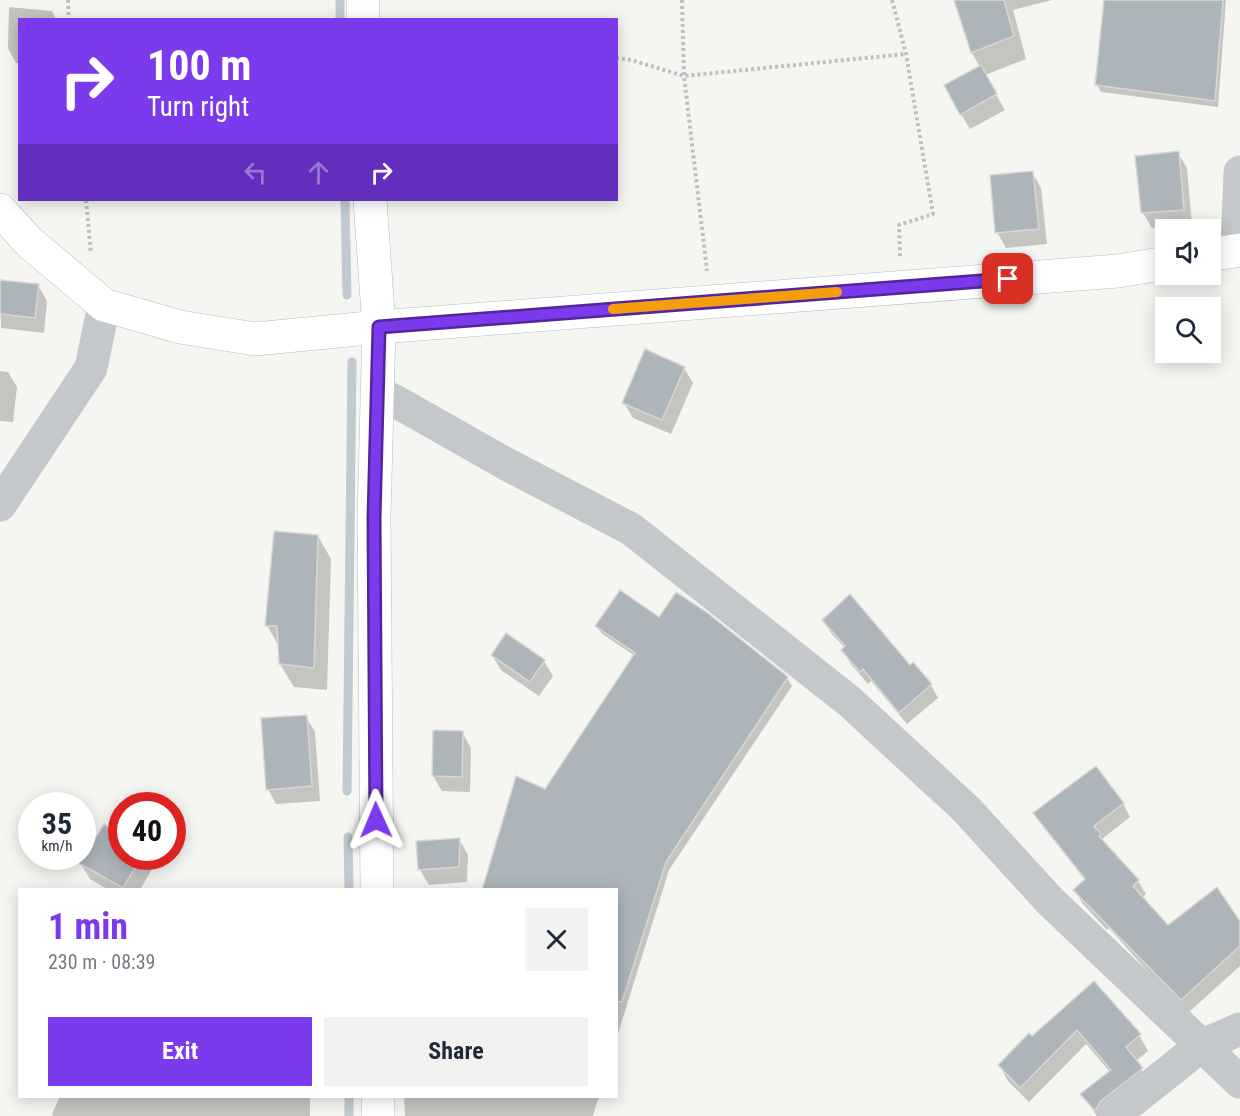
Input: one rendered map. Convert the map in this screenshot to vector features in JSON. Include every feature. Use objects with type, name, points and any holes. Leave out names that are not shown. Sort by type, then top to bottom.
[{"type":"street","points":[[363,0],[363,18]]},
{"type":"street","points":[[1229,252],[1240,172]]},
{"type":"street","points":[[370,201],[379,327],[374,518],[377,888]]},
{"type":"street","points":[[0,210],[29,242],[104,304],[180,327],[255,339],[379,327],[1118,271],[1155,264]]},
{"type":"street","points":[[0,505],[91,368],[104,304]]},
{"type":"street","points":[[378,394],[395,401],[508,465],[631,529],[849,701],[966,809],[1050,901],[1240,1082]]},
{"type":"street","points":[[1113,1116],[1200,1046],[1240,1029]]},
{"type":"street","points":[[378,1098],[378,1116]]},
{"type":"path","points":[[68,0],[69,18]]},
{"type":"path","points":[[682,0],[684,76],[710,302]]},
{"type":"path","points":[[892,0],[906,54],[933,214],[899,225],[901,287]]},
{"type":"path","points":[[618,58],[684,76],[906,54]]},
{"type":"building","points":[[954,0],[1004,0],[1014,36],[971,53]]},
{"type":"building","points":[[1104,0],[1223,0],[1215,101],[1095,85]]},
{"type":"building","points":[[981,65],[997,94],[960,115],[944,85]]},
{"type":"building","points":[[1179,151],[1184,210],[1141,213],[1135,156]]},
{"type":"building","points":[[1033,171],[1039,229],[995,233],[990,175]]},
{"type":"building","points":[[0,280],[39,284],[35,318],[0,314]]},
{"type":"building","points":[[645,349],[685,367],[662,420],[622,403]]},
{"type":"building","points":[[274,531],[318,535],[314,668],[279,664],[277,626],[265,626]]},
{"type":"building","points":[[620,590],[659,617],[676,592],[705,611],[788,677],[666,862],[622,1002],[618,1001],[618,888],[483,888],[516,776],[545,789],[635,653],[595,626]]},
{"type":"building","points":[[850,594],[910,665],[913,662],[932,684],[899,713],[863,669],[860,672],[841,650],[845,646],[822,620]]},
{"type":"building","points":[[506,633],[545,660],[530,682],[491,655]]},
{"type":"building","points":[[307,715],[312,786],[266,790],[261,718]]},
{"type":"building","points":[[433,730],[463,731],[462,777],[432,776]]},
{"type":"building","points":[[1096,766],[1124,803],[1094,826],[1101,834],[1099,836],[1139,880],[1133,886],[1168,925],[1217,887],[1240,921],[1240,946],[1181,1000],[1073,890],[1085,879],[1033,813]]},
{"type":"building","points":[[104,824],[108,826],[108,870],[134,870],[123,888],[91,870],[96,870],[96,837]]},
{"type":"building","points":[[460,838],[459,867],[418,870],[416,841]]},
{"type":"building","points":[[1094,981],[1141,1034],[1126,1047],[1143,1068],[1101,1101],[1095,1111],[1080,1094],[1111,1070],[1077,1030],[1020,1088],[998,1065],[1029,1033],[1032,1036]]},
{"type":"waterway","points":[[340,0],[340,18]]},
{"type":"waterway","points":[[345,201],[347,295]]},
{"type":"waterway","points":[[347,791],[352,362]]},
{"type":"waterway","points":[[348,837],[349,888]]},
{"type":"waterway","points":[[349,1098],[349,1116]]},
{"type":"slow traffic","points":[[613,309],[837,292]]},
{"type":"route","points":[[376,820],[374,518],[379,327],[1008,279]]}]
